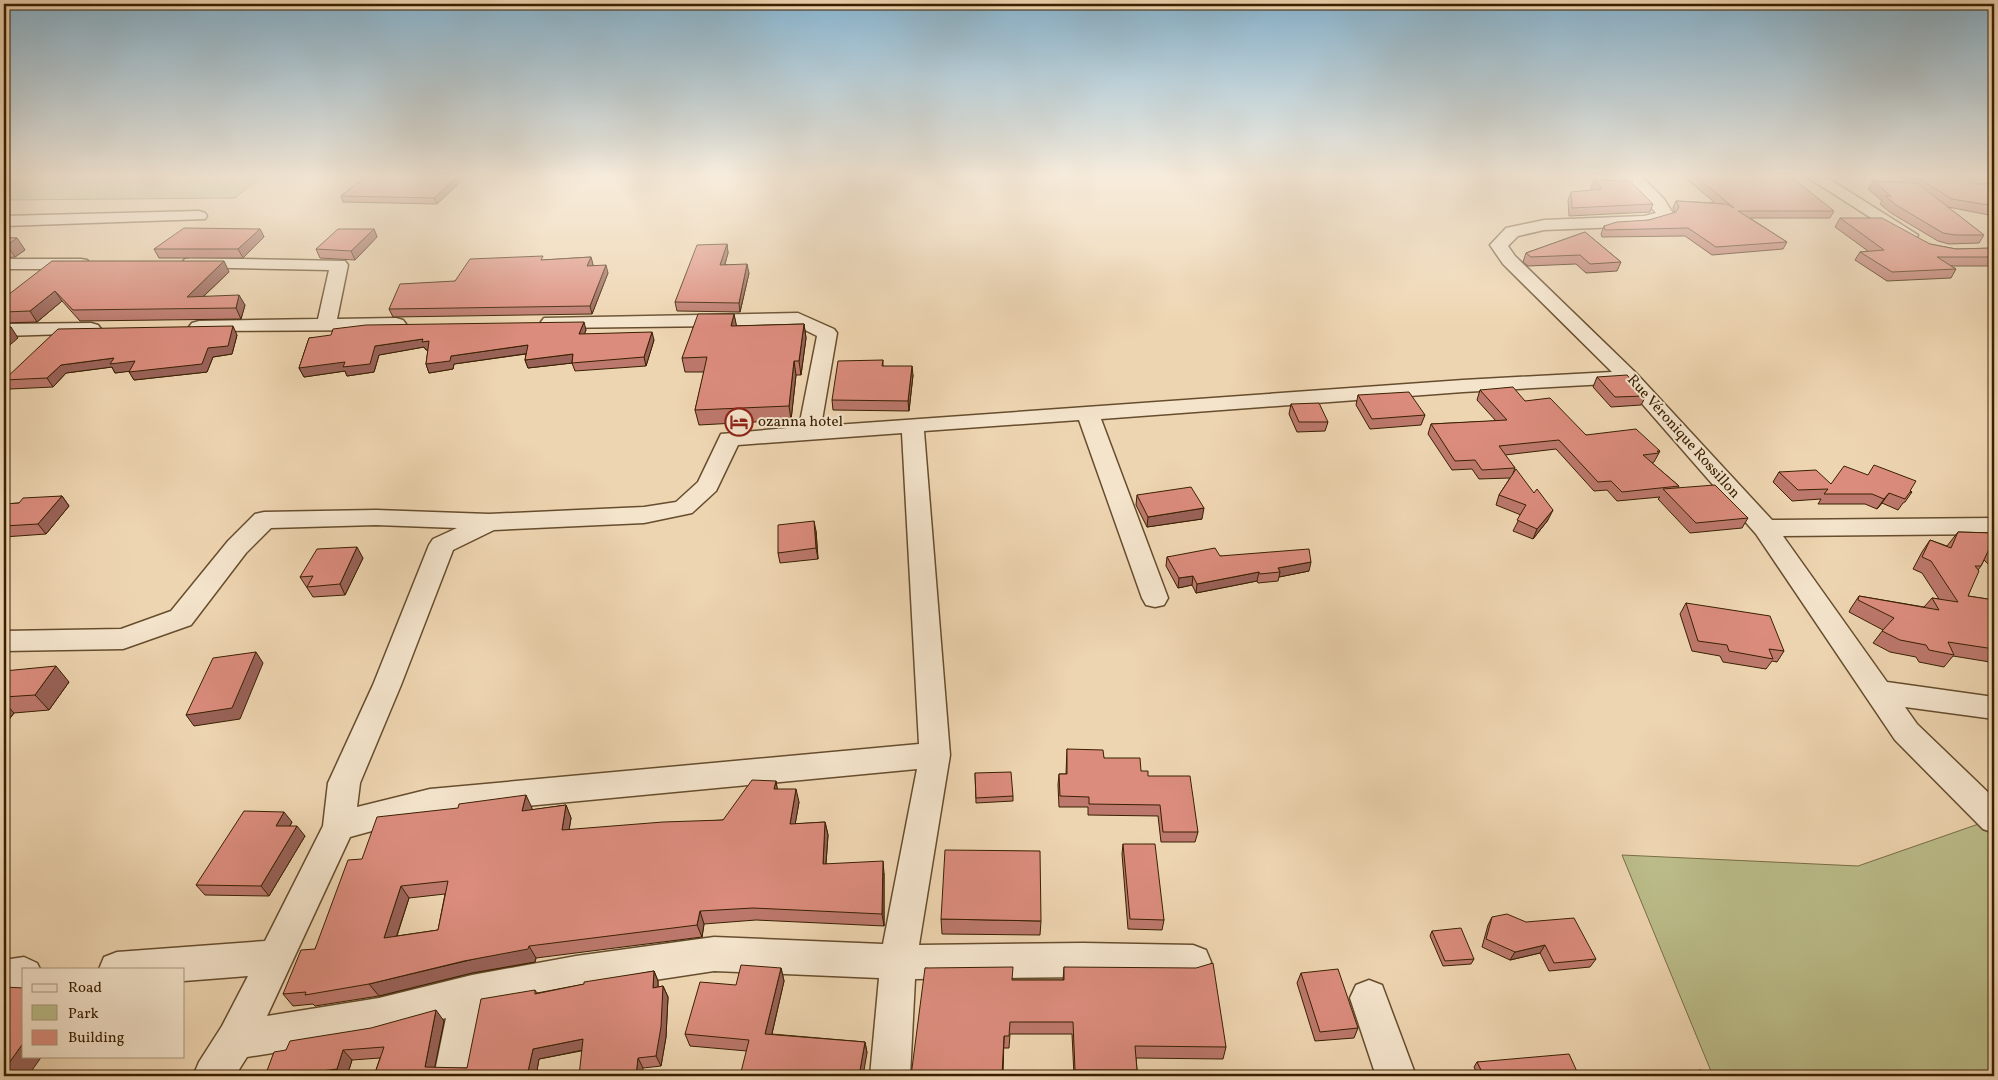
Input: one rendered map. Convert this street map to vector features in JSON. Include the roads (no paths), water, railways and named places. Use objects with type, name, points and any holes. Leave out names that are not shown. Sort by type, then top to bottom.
[{"type":"street","name":"Rue Véronique Rossillon","points":[[1542,225],[1512,232],[1499,245],[1509,260],[1629,377],[1765,528],[1906,732],[1994,819]]},
{"type":"street","points":[[1894,225],[1923,242]]},
{"type":"street","points":[[4,264],[98,264]]},
{"type":"street","points":[[173,264],[339,265],[326,325]]},
{"type":"street","points":[[532,322],[798,319],[827,333],[809,433]]},
{"type":"street","points":[[177,328],[414,324]]},
{"type":"street","points":[[4,330],[108,328]]},
{"type":"street","points":[[4,641],[123,639],[181,618],[237,547],[264,520],[344,516],[440,518],[490,522],[644,515],[682,508],[708,486],[729,439],[913,424],[1453,387],[1629,377]]},
{"type":"street","points":[[1088,413],[1155,598]]},
{"type":"street","points":[[890,1076],[898,962],[935,755],[913,424]]},
{"type":"street","points":[[213,1076],[236,1040],[339,826],[344,783],[387,685],[442,545],[490,522]]},
{"type":"street","points":[[1765,528],[1994,526]]},
{"type":"street","points":[[1877,692],[1994,708]]},
{"type":"street","points":[[339,826],[430,802],[935,755]]},
{"type":"street","points":[[236,1040],[379,1017],[472,994],[576,974],[714,954],[898,962],[1192,962]]},
{"type":"street","points":[[130,968],[275,957]]},
{"type":"street","points":[[4,977],[22,975]]},
{"type":"street","points":[[454,1076],[467,1008],[472,994]]},
{"type":"street","points":[[1369,998],[1396,1076]]},
{"type":"place","name":"ozanna hotel","points":[[739,422]]}]
